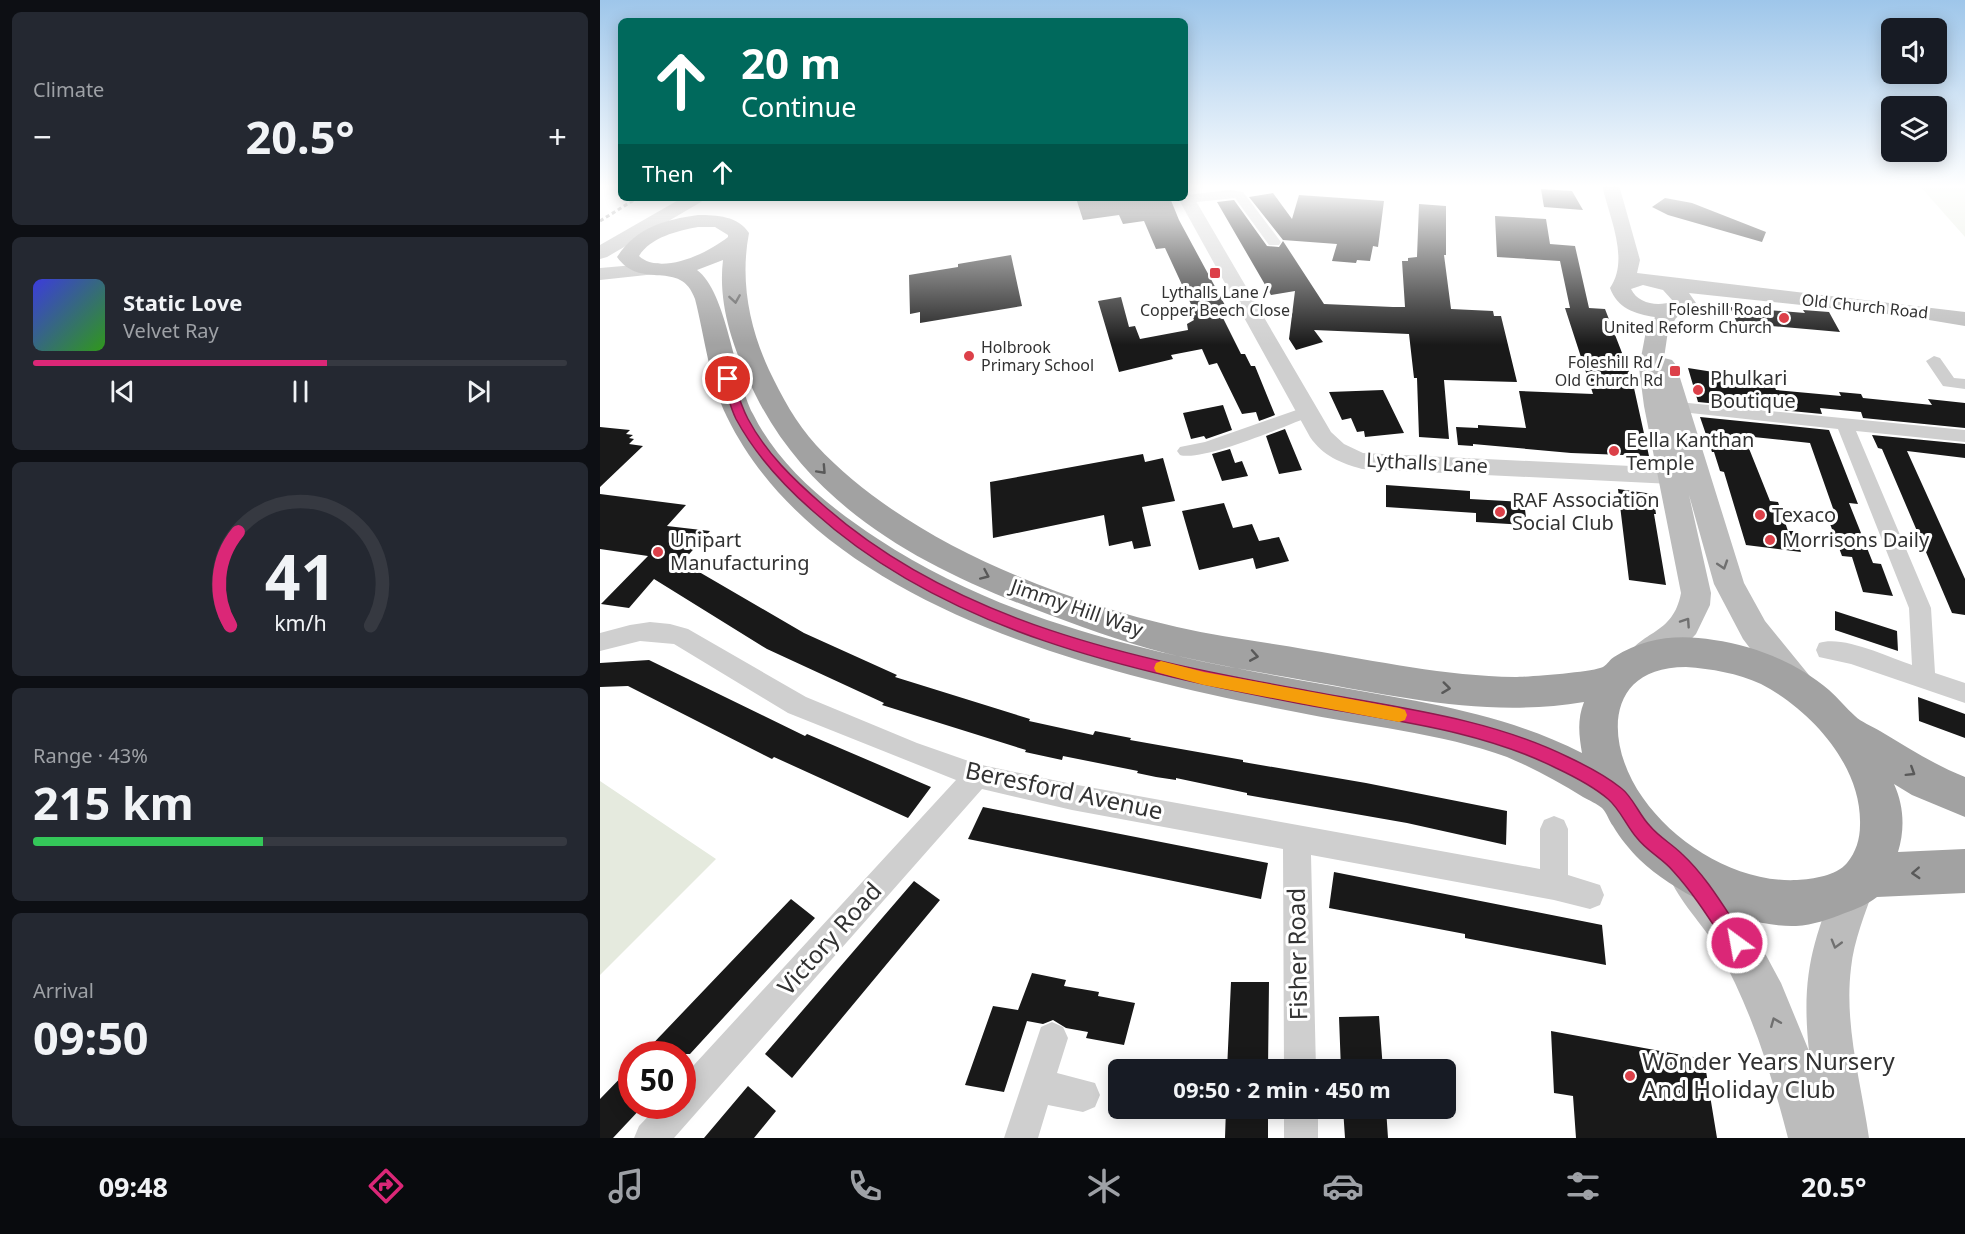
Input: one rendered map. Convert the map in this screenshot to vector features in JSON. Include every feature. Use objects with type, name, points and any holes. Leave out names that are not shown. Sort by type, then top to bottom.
[{"type":"highway","points":[[634,246],[647,238]]},
{"type":"highway","points":[[664,269],[695,264],[718,255],[720,238]]},
{"type":"highway","name":"Jimmy Hill Way","points":[[726,238],[744,339],[769,403],[787,430],[832,480],[879,517],[975,571],[1025,593],[1116,624],[1218,650],[1446,688],[1520,693],[1628,670],[1665,653],[1686,652],[1728,656],[1757,665],[1801,690],[1843,730]]},
{"type":"highway","name":"Jimmy Hill Way","points":[[634,246],[628,257],[632,264],[642,268],[686,272],[700,284],[721,360],[740,416],[771,462],[807,501],[838,527],[873,553],[936,590],[1058,639],[1124,659],[1204,678],[1442,723],[1502,738],[1562,762],[1616,794]]},
{"type":"highway","points":[[1628,670],[1606,691],[1599,712],[1598,729],[1604,765],[1616,794],[1644,834],[1677,861],[1706,879],[1765,900],[1791,903],[1815,901],[1860,881],[1965,871]]},
{"type":"highway","points":[[1843,730],[1926,781],[1965,797]]},
{"type":"highway","points":[[1843,730],[1866,765],[1879,802],[1882,824],[1880,846],[1860,881]]},
{"type":"main road","points":[[600,253],[626,238]]},
{"type":"main road","points":[[1624,238],[1630,260],[1625,283],[1620,288],[1621,293],[1624,298],[1640,307],[1656,339],[1729,584],[1754,630],[1801,690]]},
{"type":"main road","points":[[600,259],[634,246]]},
{"type":"main road","points":[[1628,670],[1676,636],[1694,609],[1696,593],[1656,406],[1651,368],[1656,339],[1668,314],[1678,306],[1682,297],[1630,260]]},
{"type":"main road","points":[[600,274],[664,269]]},
{"type":"main road","name":"Old Church Road","points":[[1625,283],[1638,279],[1728,293],[1905,310],[1965,319]]},
{"type":"main road","name":"Old Church Road","points":[[1640,307],[1665,310],[1703,297],[1728,293]]},
{"type":"main road","points":[[1677,861],[1713,905],[1751,970],[1774,1019],[1797,1079],[1837,1136]]},
{"type":"main road","points":[[1837,1136],[1836,1082],[1828,989],[1830,966],[1860,881]]},
{"type":"street","name":"Lythalls Lane","points":[[1209,238],[1322,437],[1344,456],[1362,461],[1672,476]]},
{"type":"street","points":[[1271,238],[1274,242]]},
{"type":"street","points":[[1934,361],[1949,382],[1965,384]]},
{"type":"street","points":[[1678,407],[1965,436]]},
{"type":"street","points":[[1186,451],[1208,447],[1308,411]]},
{"type":"street","points":[[1844,423],[1920,609],[1924,679]]},
{"type":"street","name":"Beresford Avenue","points":[[600,642],[636,632],[659,631],[681,636],[798,705],[913,753],[977,776],[1072,797],[1554,886],[1590,895]]},
{"type":"street","points":[[1827,650],[1851,654],[1965,693]]},
{"type":"street","name":"Victory Road","points":[[696,1087],[977,776]]},
{"type":"street","points":[[1554,829],[1554,886]]},
{"type":"street","name":"Fisher Road","points":[[1297,839],[1300,1059]]},
{"type":"street","points":[[1021,1138],[1052,1038]]},
{"type":"street","points":[[1037,1086],[1083,1095]]},
{"type":"street","name":"Victory Road","points":[[651,1138],[668,1119]]},
{"type":"street","points":[[1301,1119],[1301,1138]]},
{"type":"shaded area","points":[[600,781],[716,859],[600,975]]},
{"type":"building","points":[[1151,238],[1189,238],[1226,307],[1221,308],[1222,316],[1241,354],[1245,354],[1251,366],[1255,366],[1275,415],[1259,421],[1256,412],[1242,414],[1217,363],[1209,365],[1202,349],[1171,355],[1173,359],[1119,372],[1098,301],[1121,297],[1129,327],[1135,326],[1140,339],[1188,330],[1187,324],[1194,320],[1192,316],[1196,315],[1165,248],[1156,249]]},
{"type":"building","points":[[1238,238],[1261,238],[1267,246],[1279,247],[1283,241],[1324,304],[1405,307],[1402,261],[1417,257],[1418,238],[1446,238],[1446,255],[1444,255],[1451,309],[1493,311],[1494,316],[1501,316],[1517,382],[1444,380],[1449,439],[1419,437],[1417,378],[1414,378],[1409,334],[1314,330],[1323,342],[1296,350],[1289,339],[1295,291],[1271,295]]},
{"type":"building","points":[[1282,238],[1379,238],[1378,247],[1373,246],[1370,261],[1357,260],[1356,263],[1332,261],[1337,244]]},
{"type":"building","points":[[1496,238],[1549,238],[1550,244],[1575,246],[1589,308],[1605,309],[1636,389],[1634,388],[1649,456],[1571,453],[1473,444],[1473,446],[1458,445],[1456,427],[1478,428],[1478,425],[1526,428],[1519,391],[1593,394],[1565,308],[1570,308],[1560,261],[1497,257]]},
{"type":"building","points":[[1748,238],[1764,238],[1762,242]]},
{"type":"building","points":[[1011,255],[1022,306],[920,323],[920,312],[910,314],[909,275]]},
{"type":"building","name":"Foleshill Road United Reform Church","points":[[1730,307],[1805,313],[1803,310],[1829,312],[1840,332],[1737,323]]},
{"type":"building","points":[[1688,368],[1726,374],[1727,379],[1756,382],[1757,386],[1775,387],[1776,390],[1841,396],[1839,392],[1861,394],[1863,398],[1932,405],[1928,399],[1965,403],[1965,428],[1863,418],[1861,412],[1820,408],[1822,414],[1698,402]]},
{"type":"building","points":[[1383,390],[1404,433],[1365,437],[1364,431],[1357,432],[1351,418],[1342,420],[1329,392]]},
{"type":"building","points":[[1223,405],[1232,430],[1206,439],[1204,436],[1191,439],[1183,413]]},
{"type":"building","points":[[1700,417],[1829,430],[1858,504],[1849,503],[1873,563],[1881,564],[1893,596],[1863,592],[1852,557],[1842,556],[1826,513],[1835,514],[1810,443],[1744,436],[1770,501],[1778,502],[1788,531],[1794,531],[1801,552],[1746,545],[1724,472],[1720,471]]},
{"type":"building","points":[[600,427],[630,430],[626,434],[633,435],[629,438],[634,439],[629,444],[643,446],[600,487]]},
{"type":"building","points":[[1285,429],[1302,470],[1279,474],[1266,436]]},
{"type":"building","points":[[1872,435],[1965,444],[1965,458],[1907,451],[1965,579],[1965,615],[1952,613],[1882,449],[1878,448]]},
{"type":"building","points":[[1230,449],[1235,463],[1242,461],[1248,476],[1222,481],[1212,454]]},
{"type":"building","points":[[1143,454],[1145,462],[1163,458],[1175,501],[1142,507],[1151,546],[1134,549],[1132,541],[1109,546],[1104,515],[993,538],[990,482]]},
{"type":"building","points":[[1386,485],[1470,491],[1470,499],[1524,502],[1527,525],[1476,522],[1476,513],[1386,507]]},
{"type":"building","points":[[1618,489],[1653,494],[1656,514],[1654,514],[1666,585],[1629,580]]},
{"type":"building","points":[[600,494],[686,505],[667,526],[710,531],[682,562],[804,633],[897,675],[895,677],[1030,719],[1029,721],[1093,735],[1095,731],[1131,738],[1130,740],[1243,760],[1243,762],[1507,811],[1506,845],[1407,823],[1247,795],[1247,793],[1176,778],[1176,780],[1156,777],[1137,773],[1138,771],[1063,756],[1062,760],[1025,752],[1026,750],[882,705],[884,703],[767,649],[654,579],[629,608],[601,604],[648,556],[600,549]]},
{"type":"building","points":[[1224,503],[1233,528],[1252,524],[1259,541],[1279,537],[1289,561],[1256,569],[1253,558],[1199,570],[1182,511]]},
{"type":"building","points":[[1835,611],[1897,631],[1898,651],[1835,630]]},
{"type":"building","points":[[649,660],[805,736],[807,734],[931,787],[908,818],[774,757],[772,759],[628,686],[600,687],[600,663]]},
{"type":"building","points":[[1918,697],[1965,714],[1965,738],[1919,721]]},
{"type":"building","points":[[983,807],[1268,863],[1261,899],[968,839]]},
{"type":"building","points":[[1334,872],[1602,925],[1606,965],[1465,938],[1465,934],[1329,908]]},
{"type":"building","points":[[914,881],[940,900],[792,1078],[765,1054]]},
{"type":"building","points":[[791,899],[815,918],[696,1047],[696,1041],[655,1041]]},
{"type":"building","points":[[1032,973],[1066,980],[1064,986],[1099,992],[1098,996],[1135,1003],[1124,1045],[1086,1038],[1088,1032],[1066,1028],[1053,1020],[1043,1024],[1027,1021],[1004,1092],[965,1085],[993,1006],[1018,1010]]},
{"type":"building","points":[[1231,982],[1269,982],[1268,1059],[1228,1059]]},
{"type":"building","points":[[1379,1016],[1382,1059],[1341,1059],[1339,1017]]},
{"type":"building","name":"Wonder Years Nursery And Holiday Club","points":[[1551,1031],[1704,1059],[1717,1138],[1576,1138],[1573,1096],[1554,1093]]},
{"type":"building","points":[[618,1080],[618,1119],[631,1119],[613,1138],[600,1138],[600,1099]]},
{"type":"building","points":[[748,1086],[776,1111],[754,1138],[704,1138]]},
{"type":"building","points":[[1226,1119],[1268,1119],[1268,1138],[1225,1138]]},
{"type":"building","points":[[1344,1119],[1387,1119],[1388,1138],[1345,1138]]},
{"type":"slow traffic","points":[[1161,668],[1399,715]]},
{"type":"place","name":"Lythalls Lane / Copper Beech Close","points":[[1215,273]]},
{"type":"place","name":"Foleshill Road United Reform Church","points":[[1784,318]]},
{"type":"place","name":"Holbrook Primary School","points":[[969,356]]},
{"type":"place","name":"Foleshill Rd / Old Church Rd","points":[[1675,371]]},
{"type":"place","name":"Phulkari Boutique","points":[[1698,390]]},
{"type":"place","name":"Eella Kanthan Temple","points":[[1614,451]]},
{"type":"place","name":"RAF Association Social Club","points":[[1500,512]]},
{"type":"place","name":"Texaco","points":[[1760,515]]},
{"type":"place","name":"Morrisons Daily","points":[[1770,540]]},
{"type":"place","name":"Unipart Manufacturing","points":[[658,552]]},
{"type":"place","name":"Wonder Years Nursery And Holiday Club","points":[[1630,1076]]},
{"type":"route","points":[[728,379],[740,416],[758,445],[807,501],[873,553],[947,595],[1058,639],[1124,659],[1204,678],[1442,723],[1502,738],[1562,762],[1616,794],[1644,834],[1677,861],[1694,881],[1713,905],[1737,943]]}]
